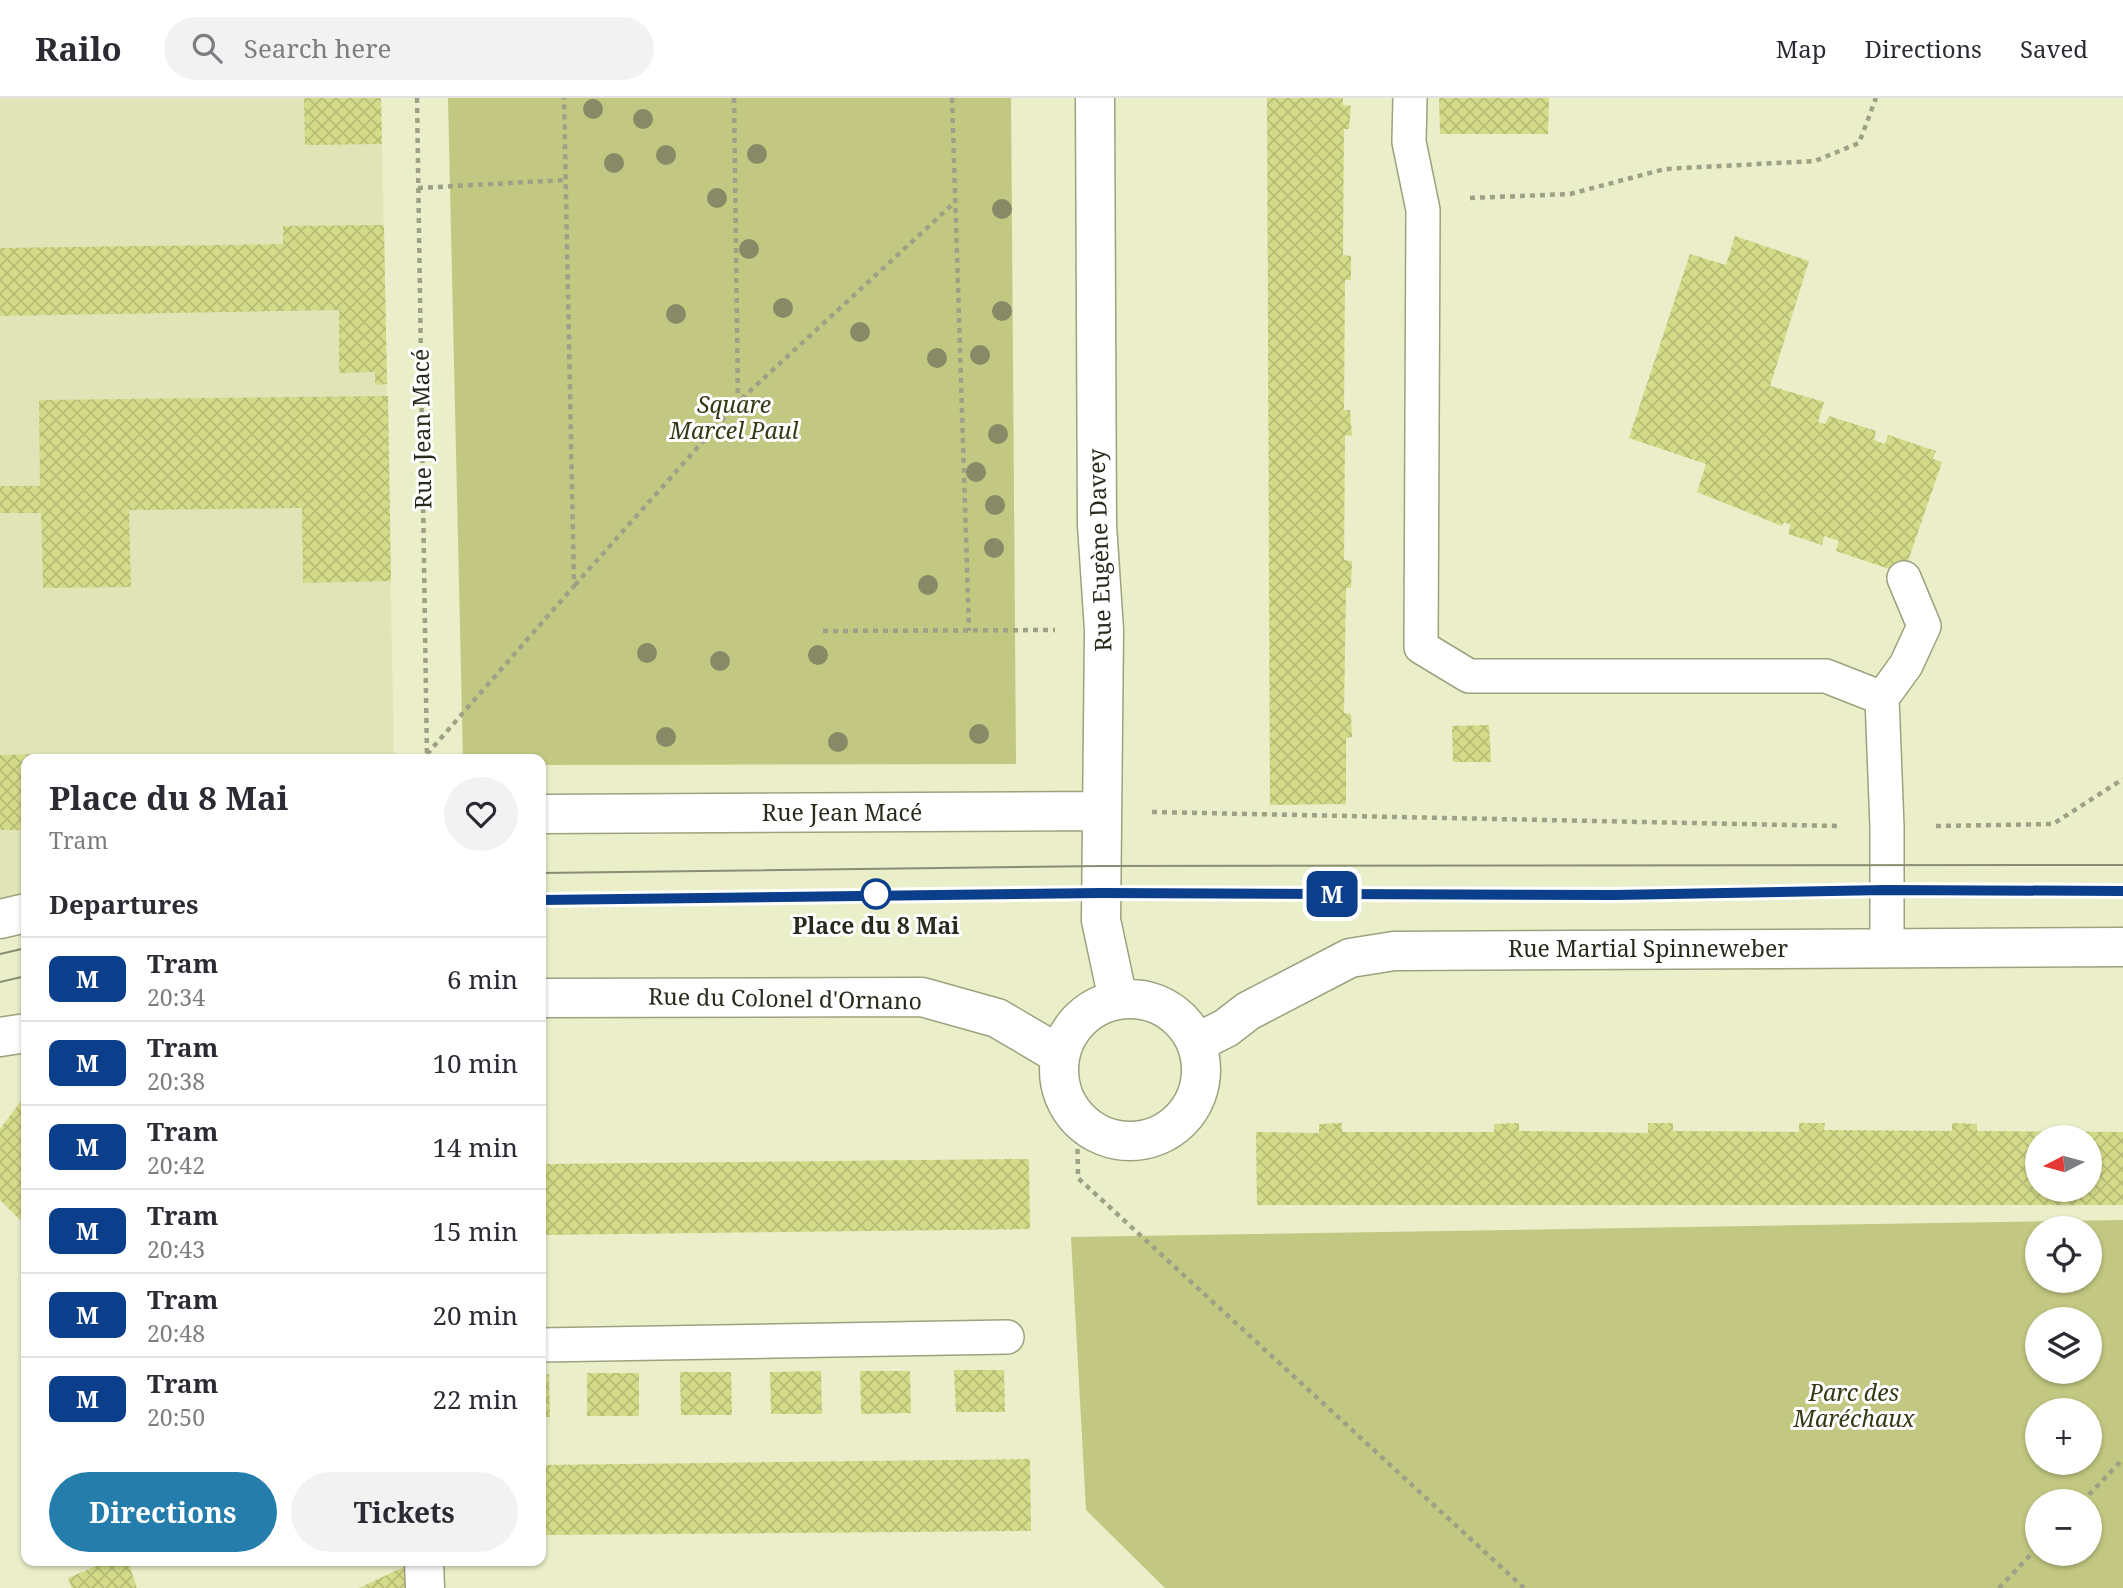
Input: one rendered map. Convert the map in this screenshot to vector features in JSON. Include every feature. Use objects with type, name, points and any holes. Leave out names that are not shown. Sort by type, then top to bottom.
[{"type":"street","name":"Rue Eugène Davey","points":[[1095,98],[1097,525],[1104,630],[1101,919],[1118,1000]]},
{"type":"street","name":"Rue Jean Macé","points":[[546,814],[1102,811]]},
{"type":"street","points":[[0,919],[21,914]]},
{"type":"street","name":"Rue Martial Spinneweber","points":[[1196,1043],[1226,1028],[1248,1011],[1350,958],[1394,951],[2123,947]]},
{"type":"street","name":"Rue du Colonel d'Ornano","points":[[546,998],[922,997],[998,1018],[1060,1055]]},
{"type":"street","points":[[1118,1000],[1141,1000],[1164,1008],[1183,1023],[1196,1043],[1201,1064],[1195,1096],[1177,1124],[1158,1136],[1138,1141],[1115,1140],[1095,1132],[1077,1119],[1065,1100],[1059,1078],[1060,1055],[1068,1035],[1081,1019],[1098,1007],[1118,1000]]},
{"type":"street","points":[[0,1037],[21,1034]]},
{"type":"street","points":[[424,1566],[425,1588]]},
{"type":"lane","points":[[1410,98],[1409,142],[1421,201],[1421,647],[1469,677],[1826,676],[1882,698]]},
{"type":"lane","points":[[1887,947],[1887,827],[1882,698],[1906,665],[1924,626],[1904,578]]},
{"type":"lane","points":[[546,1345],[1007,1337]]},
{"type":"path","name":"Rue Jean Macé","points":[[416,98],[427,754]]},
{"type":"path","points":[[564,98],[574,586]]},
{"type":"path","points":[[734,98],[738,402]]},
{"type":"path","points":[[952,98],[970,631]]},
{"type":"path","points":[[1421,201],[1570,194],[1665,169],[1815,161],[1858,143],[1876,98]]},
{"type":"path","points":[[418,188],[566,180]]},
{"type":"path","points":[[430,754],[738,402],[954,203]]},
{"type":"path","points":[[823,631],[1104,630]]},
{"type":"path","points":[[1102,811],[1887,827],[2053,824],[2123,779]]},
{"type":"path","points":[[1077,1119],[1078,1178],[1524,1588]]},
{"type":"path","points":[[2094,1489],[2123,1459]]},
{"type":"path","points":[[1998,1588],[2025,1560]]},
{"type":"shaded area","points":[[0,98],[381,98],[394,754],[21,754],[21,894],[0,899]]},
{"type":"green space","name":"Square Marcel Paul","points":[[448,98],[1011,98],[1016,764],[546,765],[546,754],[463,754]]},
{"type":"green space","name":"Parc des Maréchaux","points":[[2102,1220],[2123,1220],[2123,1588],[1165,1588],[1086,1510],[1071,1237],[2025,1222],[2025,1293],[2102,1293]]},
{"type":"building","points":[[304,98],[381,98],[382,144],[305,145]]},
{"type":"building","points":[[1267,98],[1343,98],[1343,105],[1351,106],[1349,129],[1344,129],[1343,255],[1351,256],[1351,280],[1345,280],[1344,410],[1350,410],[1352,436],[1345,435],[1344,560],[1352,561],[1351,588],[1346,588],[1344,713],[1351,714],[1352,737],[1346,738],[1346,804],[1270,805]]},
{"type":"building","points":[[1439,98],[1549,98],[1548,134],[1440,134]]},
{"type":"building","points":[[384,225],[387,384],[375,385],[375,372],[339,373],[339,310],[0,316],[0,248],[283,244],[283,226]]},
{"type":"building","points":[[1735,236],[1809,261],[1770,386],[1824,402],[1818,422],[1825,424],[1829,416],[1876,431],[1874,440],[1885,444],[1888,435],[1936,451],[1933,459],[1942,462],[1907,564],[1899,561],[1895,571],[1836,551],[1839,541],[1824,536],[1822,545],[1788,534],[1791,525],[1784,522],[1782,526],[1697,492],[1706,464],[1629,438],[1690,254],[1726,265]]},
{"type":"building","points":[[388,396],[391,581],[303,583],[302,508],[129,510],[131,587],[43,588],[41,513],[0,513],[0,486],[40,486],[39,400]]},
{"type":"building","points":[[1489,725],[1491,762],[1453,762],[1452,726]]},
{"type":"building","points":[[21,754],[21,830],[0,830],[0,755]]},
{"type":"building","points":[[21,1101],[21,1221],[0,1200],[0,1129]]},
{"type":"building","points":[[1342,1123],[1342,1132],[1494,1132],[1494,1124],[1519,1123],[1519,1131],[1648,1133],[1648,1123],[1673,1123],[1673,1131],[1799,1132],[1799,1123],[1825,1123],[1824,1130],[1952,1131],[1952,1123],[1977,1124],[1977,1131],[2025,1131],[2025,1202],[2102,1202],[2102,1132],[2123,1132],[2123,1205],[1257,1205],[1256,1132],[1319,1133],[1319,1124]]},
{"type":"building","points":[[1029,1159],[1030,1229],[546,1235],[546,1164]]},
{"type":"building","points":[[954,1370],[1004,1370],[1005,1412],[956,1412]]},
{"type":"building","points":[[821,1371],[822,1414],[771,1414],[770,1372]]},
{"type":"building","points":[[860,1371],[910,1371],[911,1413],[861,1414]]},
{"type":"building","points":[[680,1372],[731,1372],[732,1415],[681,1415]]},
{"type":"building","points":[[587,1373],[639,1373],[639,1416],[587,1416]]},
{"type":"building","points":[[546,1374],[549,1374],[550,1417],[546,1417]]},
{"type":"building","points":[[1030,1459],[1031,1531],[546,1535],[546,1465]]},
{"type":"building","points":[[96,1566],[130,1566],[137,1588],[72,1588],[68,1578]]},
{"type":"building","points":[[406,1566],[407,1588],[359,1588]]},
{"type":"tram line","points":[[546,873],[1101,866],[2123,865]]},
{"type":"tram line","points":[[546,899],[1101,893],[1614,895],[1885,890],[2123,891]]},
{"type":"tram line","name":"M","points":[[546,900],[876,894],[1614,895],[1885,890],[2123,891]]},
{"type":"tram line","points":[[0,954],[21,949]]},
{"type":"tram line","points":[[0,982],[21,977]]},
{"type":"place","name":"Place du 8 Mai","points":[[876,894]]}]
